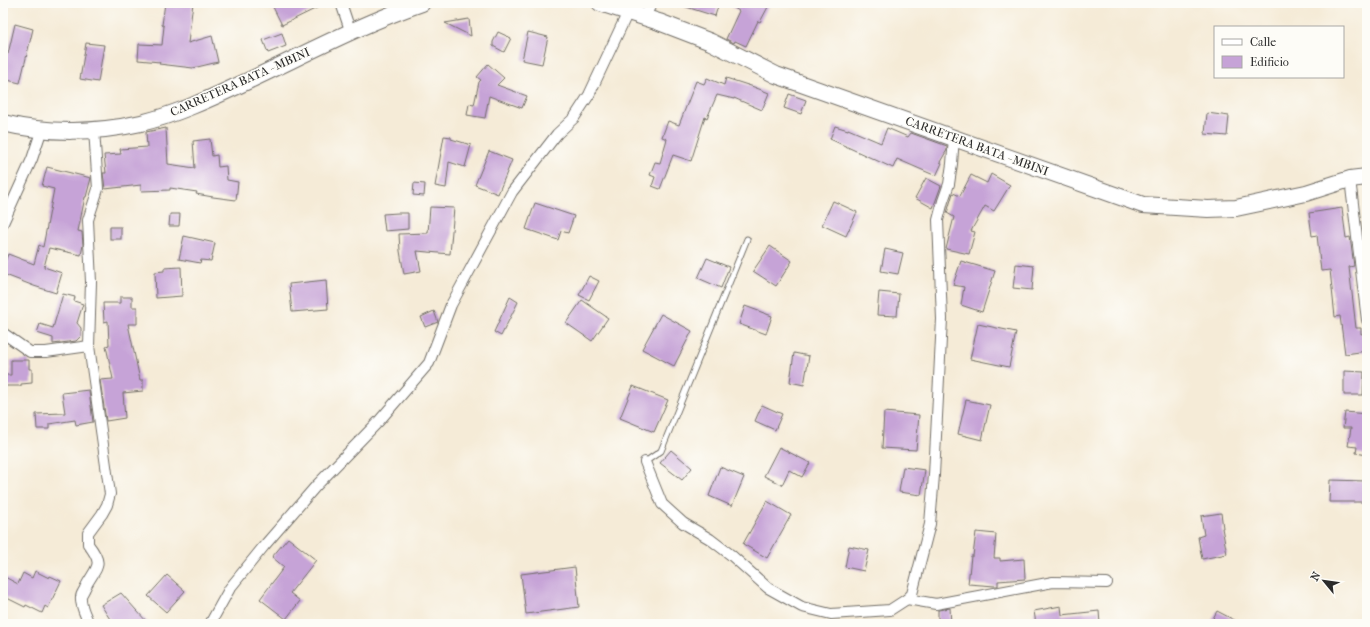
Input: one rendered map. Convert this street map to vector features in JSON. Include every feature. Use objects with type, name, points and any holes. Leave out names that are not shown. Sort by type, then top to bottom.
[{"type":"main road","name":"CARRETERA BATA - MBINI","points":[[3,122],[42,129],[78,131],[113,128],[142,123],[214,97],[404,9],[422,3]]},
{"type":"main road","name":"CARRETERA BATA - MBINI","points":[[600,3],[711,42],[776,75],[1143,205],[1208,209],[1236,208],[1306,193],[1350,179],[1367,177]]},
{"type":"street","points":[[341,3],[351,33]]},
{"type":"street","points":[[644,18],[652,3]]},
{"type":"street","points":[[210,624],[230,588],[264,546],[316,486],[379,421],[429,363],[451,305],[512,192],[557,134],[574,118],[585,101],[628,12]]},
{"type":"street","points":[[3,223],[32,159],[42,129]]},
{"type":"street","points":[[89,624],[83,609],[81,596],[98,568],[97,555],[88,544],[88,533],[102,514],[107,505],[110,494],[89,346],[91,282],[88,220],[98,189],[94,129]]},
{"type":"street","points":[[645,462],[662,504],[683,523],[731,555],[768,588],[802,607],[831,614],[890,610],[912,594],[915,588],[930,524],[942,318],[938,220],[942,200],[949,184],[954,137]]},
{"type":"street","points":[[1350,179],[1367,320]]},
{"type":"street","points":[[3,333],[30,352],[46,352],[89,346]]},
{"type":"street","points":[[907,599],[936,604],[1053,582],[1107,583]]},
{"type":"lane","points":[[645,462],[661,452],[748,239]]},
{"type":"building","points":[[165,3],[193,3],[188,43],[212,36],[218,62],[193,68],[138,60],[139,44],[162,45],[164,26],[162,25]]},
{"type":"building","points":[[271,3],[327,3],[282,25]]},
{"type":"building","points":[[680,3],[719,3],[715,16],[680,5]]},
{"type":"building","points":[[726,3],[760,3],[768,7],[760,22],[758,21],[746,46],[726,39],[739,11]]},
{"type":"building","points":[[469,19],[471,36],[445,23]]},
{"type":"building","points":[[15,24],[33,29],[20,83],[3,79],[4,54],[8,54]]},
{"type":"building","points":[[498,32],[511,38],[504,52],[493,46],[493,42]]},
{"type":"building","points":[[528,32],[548,37],[542,64],[522,60]]},
{"type":"building","points":[[282,33],[286,46],[268,53],[263,40]]},
{"type":"building","points":[[86,43],[104,45],[98,82],[80,79]]},
{"type":"building","points":[[488,64],[504,78],[497,85],[527,96],[522,108],[489,96],[485,118],[467,115],[469,104],[474,105],[479,82],[481,80],[477,77]]},
{"type":"building","points":[[707,78],[724,85],[726,78],[769,93],[762,110],[734,98],[717,95],[707,118],[705,117],[691,161],[673,155],[660,189],[652,186],[655,177],[650,175],[655,162],[660,163],[667,139],[662,137],[668,121],[679,125],[696,81],[704,84]]},
{"type":"building","points":[[789,94],[806,100],[801,114],[784,108]]},
{"type":"building","points":[[1207,113],[1229,116],[1227,136],[1205,134]]},
{"type":"building","points":[[835,126],[848,129],[881,143],[887,128],[908,137],[911,133],[947,146],[947,150],[940,162],[942,163],[936,176],[897,159],[893,168],[830,139]]},
{"type":"building","points":[[166,128],[168,164],[195,168],[193,141],[210,139],[212,156],[217,155],[218,167],[226,166],[227,180],[238,182],[236,200],[196,194],[197,192],[170,188],[170,190],[141,191],[141,185],[105,189],[103,173],[106,173],[104,155],[121,154],[120,149],[147,147],[146,132]]},
{"type":"building","points":[[444,136],[451,137],[451,139],[471,145],[465,167],[449,162],[446,188],[435,186]]},
{"type":"building","points":[[489,151],[512,160],[498,194],[475,185]]},
{"type":"building","points":[[47,167],[91,178],[85,197],[78,231],[82,232],[83,245],[81,255],[49,248],[44,267],[62,273],[56,293],[3,274],[3,267],[8,254],[34,264],[39,245],[43,247],[54,189],[42,186]]},
{"type":"building","points":[[991,174],[1010,185],[994,211],[985,206],[971,231],[975,232],[969,254],[946,249],[954,217],[947,213],[953,193],[960,196],[971,175],[987,183]]},
{"type":"building","points":[[926,178],[941,186],[933,208],[915,198]]},
{"type":"building","points":[[414,183],[425,184],[424,196],[413,195]]},
{"type":"building","points":[[833,201],[857,212],[846,236],[822,225]]},
{"type":"building","points":[[535,203],[574,216],[568,233],[561,231],[558,240],[526,229]]},
{"type":"building","points":[[430,207],[454,208],[450,254],[417,251],[421,271],[404,274],[399,234],[428,233]]},
{"type":"building","points":[[1342,208],[1346,238],[1350,237],[1354,266],[1349,267],[1356,328],[1361,328],[1361,334],[1367,333],[1367,351],[1345,354],[1340,316],[1335,317],[1330,270],[1321,271],[1317,235],[1312,236],[1309,213]]},
{"type":"building","points":[[408,213],[408,229],[385,231],[383,214]]},
{"type":"building","points":[[170,214],[180,214],[179,226],[169,226]]},
{"type":"building","points":[[110,227],[121,227],[121,239],[110,239]]},
{"type":"building","points":[[184,236],[215,243],[211,261],[201,260],[200,263],[179,259]]},
{"type":"building","points":[[770,246],[792,261],[776,286],[753,271]]},
{"type":"building","points":[[885,249],[903,253],[898,274],[881,271]]},
{"type":"building","points":[[707,258],[729,267],[721,288],[698,278]]},
{"type":"building","points":[[961,261],[995,271],[982,312],[961,305],[964,287],[953,285]]},
{"type":"building","points":[[1016,264],[1034,266],[1032,290],[1013,288]]},
{"type":"building","points":[[181,267],[182,296],[156,298],[155,272],[164,271],[164,268]]},
{"type":"building","points":[[589,276],[599,281],[589,300],[579,295]]},
{"type":"building","points":[[326,280],[328,309],[292,312],[289,284]]},
{"type":"building","points":[[879,292],[899,294],[897,316],[877,315]]},
{"type":"building","points":[[63,294],[75,297],[74,301],[83,304],[77,323],[81,328],[81,336],[76,341],[53,344],[53,338],[37,333],[40,324],[53,328]]},
{"type":"building","points":[[120,297],[132,297],[132,307],[137,307],[137,324],[128,324],[140,380],[143,380],[143,391],[123,393],[125,418],[106,421],[100,380],[113,379],[106,346],[109,345],[108,321],[104,322],[103,303],[120,303]]},
{"type":"building","points":[[510,297],[518,302],[501,336],[494,332]]},
{"type":"building","points":[[582,300],[608,318],[592,341],[566,323]]},
{"type":"building","points":[[745,306],[772,316],[766,334],[739,324]]},
{"type":"building","points":[[434,311],[438,322],[425,327],[421,317]]},
{"type":"building","points":[[661,314],[692,331],[674,366],[642,349]]},
{"type":"building","points":[[978,324],[1016,332],[1009,367],[970,359]]},
{"type":"building","points":[[794,353],[809,356],[804,385],[790,382]]},
{"type":"building","points":[[11,360],[29,360],[29,369],[32,369],[32,383],[21,384],[21,386],[3,386],[3,375],[11,375]]},
{"type":"building","points":[[1344,371],[1364,372],[1363,395],[1344,395]]},
{"type":"building","points":[[633,386],[668,400],[654,432],[620,418]]},
{"type":"building","points":[[89,390],[93,422],[76,425],[75,420],[49,424],[49,429],[37,429],[36,414],[65,413],[62,393]]},
{"type":"building","points":[[966,400],[990,405],[982,440],[958,434]]},
{"type":"building","points":[[762,405],[782,414],[775,430],[755,421]]},
{"type":"building","points":[[884,412],[919,415],[916,450],[882,448]]},
{"type":"building","points":[[1345,412],[1367,414],[1367,455],[1356,453],[1357,447],[1348,446],[1351,428],[1343,428]]},
{"type":"building","points":[[779,447],[810,463],[802,477],[789,470],[782,485],[764,476]]},
{"type":"building","points":[[671,450],[692,468],[682,480],[660,463]]},
{"type":"building","points":[[720,467],[744,477],[732,506],[709,496]]},
{"type":"building","points":[[903,467],[925,470],[921,495],[899,492]]},
{"type":"building","points":[[1330,480],[1367,481],[1367,502],[1329,502]]},
{"type":"building","points":[[767,501],[791,515],[767,558],[743,544]]},
{"type":"building","points":[[1221,513],[1227,554],[1202,559],[1198,537],[1204,535],[1201,516]]},
{"type":"building","points":[[976,532],[996,534],[994,558],[1000,558],[1000,561],[1024,559],[1025,579],[998,581],[998,586],[968,584],[971,556],[973,556]]},
{"type":"building","points":[[288,538],[316,560],[290,593],[300,601],[286,619],[260,599],[284,567],[272,557]]},
{"type":"building","points":[[849,546],[869,550],[864,571],[845,567]]},
{"type":"building","points":[[575,567],[579,607],[526,614],[521,574]]},
{"type":"building","points":[[35,571],[49,578],[50,576],[61,581],[48,608],[45,606],[42,613],[26,605],[25,607],[3,596],[3,576],[18,584],[23,573],[32,578]]},
{"type":"building","points":[[167,575],[185,591],[166,612],[148,596]]},
{"type":"building","points":[[121,593],[149,624],[113,624],[101,605]]},
{"type":"building","points":[[1061,606],[1062,615],[1099,611],[1100,624],[1036,624],[1034,611]]},
{"type":"building","points":[[950,608],[951,624],[938,624],[938,610]]},
{"type":"building","points":[[1217,611],[1242,624],[1210,624]]}]
